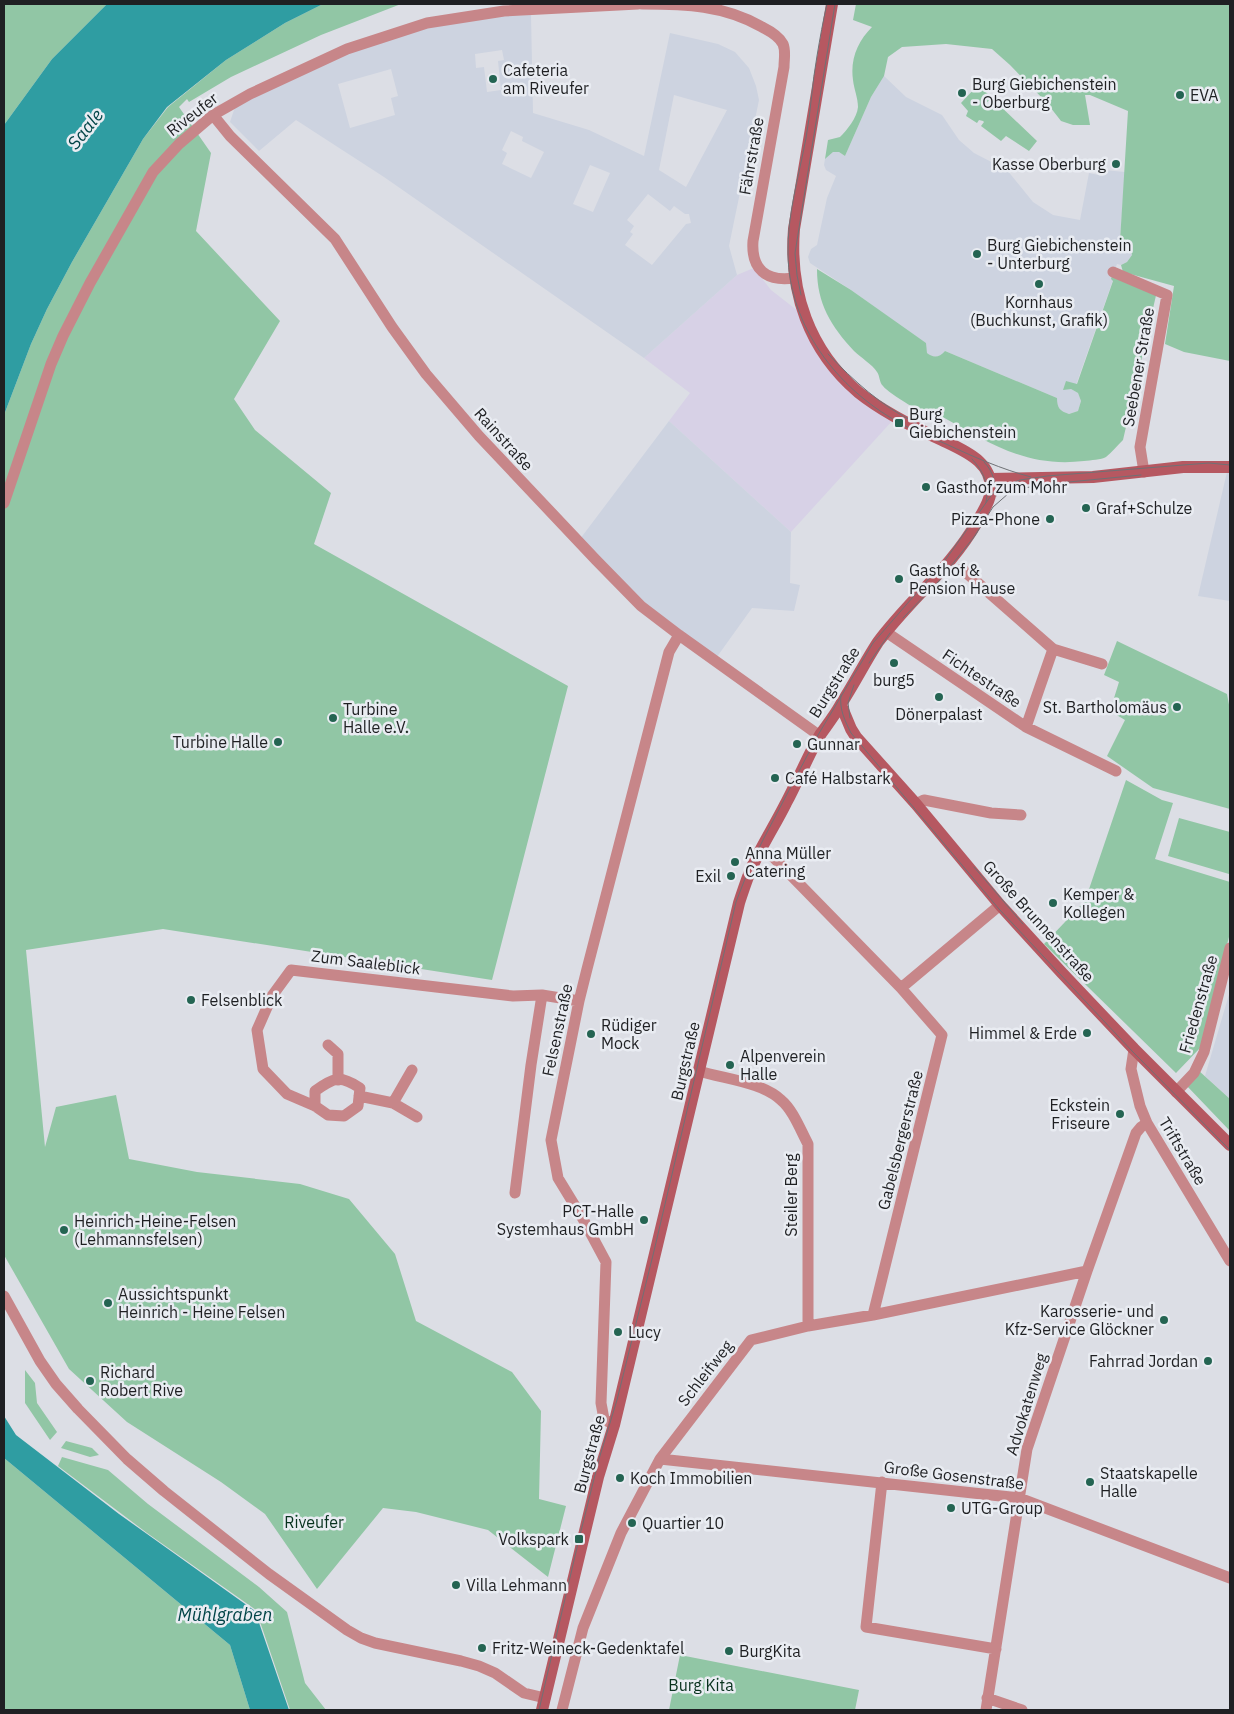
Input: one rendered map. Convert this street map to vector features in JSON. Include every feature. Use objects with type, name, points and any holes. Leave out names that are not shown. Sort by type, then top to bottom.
[{"type":"main road","points":[[832,4],[821,60],[792,253],[794,278],[802,309],[814,337],[828,360],[858,392],[885,411],[918,429],[970,453],[980,461],[990,478],[1094,477],[1183,467],[1230,468]]},
{"type":"main road","name":"Burgstraße","points":[[543,1704],[596,1486],[614,1425],[739,903],[761,849],[820,736],[841,705],[877,644],[936,578],[970,534],[987,505],[990,494],[990,478]]},
{"type":"main road","name":"Große Brunnenstraße","points":[[841,705],[856,737],[916,804],[1000,904],[1134,1049],[1230,1145]]},
{"type":"street","name":"Riveufer","points":[[4,502],[51,364],[90,283],[153,172],[179,144],[213,115],[250,94],[347,49],[427,23],[504,11],[638,4]]},
{"type":"street","name":"Fährstraße","points":[[642,4],[682,4],[733,13],[755,23],[778,37],[783,43],[785,50],[784,67],[752,254],[755,263],[770,277],[781,280],[794,278]]},
{"type":"street","name":"Rainstraße","points":[[213,115],[230,136],[335,239],[392,327],[426,374],[479,436],[572,536],[635,599],[679,635],[820,736]]},
{"type":"street","name":"Seebener Straße","points":[[1113,272],[1167,295],[1140,447],[1144,472]]},
{"type":"street","points":[[962,568],[1053,649],[1102,664]]},
{"type":"street","name":"Fichtestraße","points":[[886,632],[1026,727],[1116,771]]},
{"type":"street","name":"Felsenstraße","points":[[614,1425],[604,1419],[601,1403],[606,1262],[558,1178],[551,1140],[579,1001],[669,652],[679,635]]},
{"type":"street","points":[[1026,727],[1053,649]]},
{"type":"street","points":[[916,804],[924,800],[991,813],[1022,815]]},
{"type":"street","name":"Gabelsbergerstraße","points":[[761,849],[773,857],[900,988],[942,1035],[873,1314]]},
{"type":"street","points":[[900,988],[1000,904]]},
{"type":"street","name":"Friedenstraße","points":[[1176,1092],[1194,1073],[1204,1052],[1230,948]]},
{"type":"street","name":"Zum Saaleblick","points":[[359,1096],[358,1106],[344,1116],[328,1115],[315,1106],[287,1094],[263,1069],[258,1030],[272,996],[291,970],[513,996],[542,995],[579,1001]]},
{"type":"street","name":"Felsenstraße","points":[[515,1193],[531,1064],[542,995]]},
{"type":"street","points":[[328,1045],[338,1054],[338,1080]]},
{"type":"street","name":"Triftstraße","points":[[1134,1049],[1131,1070],[1140,1106],[1147,1123],[1230,1261]]},
{"type":"street","points":[[393,1103],[412,1070]]},
{"type":"street","name":"Steiler Berg","points":[[699,1071],[763,1089],[781,1100],[795,1119],[808,1144],[808,1326]]},
{"type":"street","points":[[315,1106],[315,1090],[329,1081],[346,1079],[360,1088],[359,1096],[393,1103],[417,1117]]},
{"type":"street","name":"Advokatenweg","points":[[986,1710],[1026,1449],[1136,1133],[1147,1123]]},
{"type":"street","name":"Schleifweg","points":[[562,1710],[583,1628],[621,1533],[660,1460],[751,1340],[808,1326],[1087,1271]]},
{"type":"street","points":[[4,1296],[40,1361],[56,1384],[78,1409],[126,1459],[156,1485],[269,1574],[361,1638],[375,1643],[460,1660],[479,1666],[495,1673],[543,1704]]},
{"type":"street","name":"Große Gosenstraße","points":[[660,1460],[1019,1498],[1230,1578]]},
{"type":"street","points":[[882,1482],[866,1627],[996,1648]]},
{"type":"street","points":[[987,1698],[1022,1710]]},
{"type":"shaded area","points":[[531,15],[533,113],[589,130],[644,156],[670,33],[718,44],[735,52],[749,68],[759,100],[729,246],[737,275],[644,358],[384,177],[296,120],[259,151],[230,122],[235,107],[270,84],[398,33],[485,17]],"holes":[[[502,50],[504,60],[498,61],[501,90],[487,92],[484,67],[476,68],[475,54]],[[391,69],[398,96],[391,98],[395,115],[350,128],[338,84]],[[674,95],[727,110],[686,187],[659,170]],[[511,131],[523,137],[522,141],[544,152],[531,178],[502,164],[507,153],[502,150]],[[590,165],[610,173],[593,212],[573,204]],[[648,194],[670,211],[674,206],[685,214],[689,214],[691,223],[686,224],[652,265],[625,245],[633,234],[630,232],[634,226],[627,220]]]},
{"type":"shaded area","points":[[884,76],[906,97],[942,115],[959,140],[974,153],[1007,170],[1033,202],[1053,215],[1080,220],[1089,173],[1103,176],[1104,170],[1125,172],[1120,241],[1129,244],[1132,255],[1127,262],[1121,265],[1117,264],[1076,385],[1066,381],[1071,389],[1078,393],[1081,401],[1078,411],[1069,414],[1061,411],[1057,405],[1057,398],[945,351],[942,355],[931,356],[927,353],[925,343],[810,263],[808,257],[811,249],[817,245],[827,198],[836,176],[826,170],[824,165],[825,159],[833,152],[839,152],[845,156],[871,97]]},
{"type":"shaded area","points":[[756,267],[760,276],[771,290],[798,311],[820,353],[893,420],[791,532],[669,421],[690,393],[644,358],[737,275]]},
{"type":"shaded area","points":[[669,421],[791,532],[790,583],[800,585],[794,611],[752,608],[714,661],[641,606],[577,543]]},
{"type":"shaded area","points":[[1227,472],[1230,472],[1230,601],[1198,596]]},
{"type":"shaded area","points":[[1230,991],[1230,1099],[1205,1076]]},
{"type":"green space","points":[[4,4],[107,4],[52,59],[4,125]]},
{"type":"green space","points":[[323,4],[401,4],[321,35],[231,77],[189,102],[187,99],[179,107],[211,153],[196,231],[280,321],[234,399],[255,430],[331,493],[314,544],[568,686],[492,980],[163,929],[26,950],[45,1147],[56,1107],[116,1095],[129,1159],[197,1172],[300,1184],[349,1199],[395,1254],[416,1321],[512,1372],[541,1411],[539,1499],[566,1506],[548,1577],[488,1530],[416,1512],[383,1508],[317,1589],[265,1514],[221,1482],[127,1422],[69,1369],[4,1255],[4,415],[31,344],[47,309],[143,139],[168,107],[226,60],[285,23]]},
{"type":"green space","points":[[856,4],[1230,4],[1230,361],[1184,352],[1165,344],[1174,286],[1123,272],[1121,265],[1127,262],[1132,255],[1129,244],[1120,241],[1128,111],[1090,95],[1085,95],[1090,125],[1073,125],[1061,121],[1047,103],[992,49],[946,44],[902,47],[888,57],[884,76],[871,97],[845,156],[839,152],[833,152],[825,159],[828,140],[840,137],[846,131],[856,115],[858,107],[852,72],[854,58],[859,44],[872,27],[853,20]]},
{"type":"green space","points":[[975,88],[983,89],[992,98],[986,103],[991,108],[997,103],[1037,141],[1029,151],[1006,136],[1001,141],[981,126],[983,121],[979,120],[977,123],[966,116],[968,111],[961,103]]},
{"type":"green space","points":[[817,269],[851,290],[926,343],[929,355],[938,356],[945,351],[1057,398],[1060,409],[1069,414],[1078,411],[1081,401],[1078,393],[1071,389],[1063,390],[1066,381],[1077,384],[1113,281],[1111,279],[1113,272],[1157,291],[1123,440],[1106,457],[1101,459],[1063,462],[1043,461],[1008,451],[974,435],[939,415],[936,417],[931,416],[916,409],[887,390],[875,369],[854,351],[839,333],[823,304]]},
{"type":"green space","points":[[1117,641],[1227,694],[1230,710],[1230,809],[1153,788],[1107,756],[1125,720],[1110,711],[1119,682],[1104,675]]},
{"type":"green space","points":[[1126,780],[1162,800],[1173,803],[1155,859],[1230,882],[1230,933],[1201,1047],[1176,1073],[1044,944],[1085,901]]},
{"type":"green space","points":[[1179,818],[1230,832],[1229,874],[1168,856]]},
{"type":"green space","points":[[1198,1070],[1230,1099],[1230,1131],[1186,1085]]},
{"type":"green space","points":[[25,1370],[35,1383],[37,1403],[57,1432],[50,1440],[25,1403]]},
{"type":"green space","points":[[66,1441],[92,1448],[99,1455],[90,1457],[61,1448]]},
{"type":"green space","points":[[62,1457],[108,1470],[148,1504],[259,1587],[287,1612],[305,1683],[326,1710],[290,1710],[256,1610],[147,1533],[58,1466]]},
{"type":"green space","points":[[4,1458],[230,1645],[250,1710],[4,1710]]},
{"type":"green space","name":"Burg Kita","points":[[680,1655],[859,1690],[855,1710],[669,1710]]},
{"type":"water","name":"Saale","points":[[107,4],[323,4],[285,23],[226,60],[167,107],[143,139],[47,309],[31,344],[4,415],[4,125],[52,59]]},
{"type":"water","name":"Mühlgraben","points":[[4,1416],[16,1435],[119,1514],[255,1611],[289,1710],[250,1710],[230,1645],[4,1458]]},
{"type":"tram line","points":[[827,4],[815,66],[806,138],[791,210],[788,239],[791,280],[797,306],[807,330],[820,352],[837,373],[855,392],[876,408],[916,431],[988,462],[1031,477]]},
{"type":"tram line","points":[[801,295],[795,253],[835,4]]},
{"type":"tram line","points":[[828,354],[869,392],[891,409],[916,423]]},
{"type":"tram line","points":[[972,459],[985,479],[987,490],[986,502]]},
{"type":"tram line","points":[[984,462],[990,469],[996,496]]},
{"type":"tram line","points":[[539,1710],[599,1459],[617,1400],[654,1251],[736,902],[750,866],[818,735],[873,643],[946,559],[993,493],[1004,486],[1020,480],[1047,476],[1209,463],[1230,465]]},
{"type":"tram line","points":[[903,618],[939,581],[974,537],[993,507],[1009,493],[1048,484],[1141,475]]},
{"type":"tram line","points":[[869,663],[890,633]]},
{"type":"tram line","points":[[850,718],[848,703],[854,685]]},
{"type":"tram line","points":[[841,695],[842,710],[851,733],[999,909],[1132,1051],[1230,1150]]},
{"type":"tram line","points":[[974,867],[1023,924]]},
{"type":"place","name":"Cafeteria am Riveufer","points":[[493,79]]},
{"type":"place","name":"Burg Giebichenstein - Oberburg","points":[[962,93]]},
{"type":"place","name":"EVA","points":[[1180,95]]},
{"type":"place","name":"Kasse Oberburg","points":[[1116,164]]},
{"type":"place","name":"Burg Giebichenstein - Unterburg","points":[[977,254]]},
{"type":"place","name":"Kornhaus (Buchkunst, Grafik)","points":[[1039,284]]},
{"type":"place","name":"Burg Giebichenstein","points":[[899,423]]},
{"type":"place","name":"Gasthof zum Mohr","points":[[926,487]]},
{"type":"place","name":"Graf+Schulze","points":[[1086,508]]},
{"type":"place","name":"Pizza-Phone","points":[[1050,519]]},
{"type":"place","name":"Gasthof & Pension Hause","points":[[899,579]]},
{"type":"place","name":"burg5","points":[[894,663]]},
{"type":"place","name":"Dönerpalast","points":[[939,697]]},
{"type":"place","name":"St. Bartholomäus","points":[[1177,707]]},
{"type":"place","name":"Turbine Halle e.V.","points":[[333,718]]},
{"type":"place","name":"Turbine Halle","points":[[278,742]]},
{"type":"place","name":"Gunnar","points":[[797,744]]},
{"type":"place","name":"Café Halbstark","points":[[775,778]]},
{"type":"place","name":"Anna Müller Catering","points":[[735,862]]},
{"type":"place","name":"Exil","points":[[731,876]]},
{"type":"place","name":"Kemper & Kollegen","points":[[1053,903]]},
{"type":"place","name":"Felsenblick","points":[[191,1000]]},
{"type":"place","name":"Himmel & Erde","points":[[1087,1033]]},
{"type":"place","name":"Rüdiger Mock","points":[[591,1034]]},
{"type":"place","name":"Alpenverein Halle","points":[[730,1065]]},
{"type":"place","name":"Eckstein Friseure","points":[[1120,1114]]},
{"type":"place","name":"PCT-Halle Systemhaus GmbH","points":[[644,1220]]},
{"type":"place","name":"Heinrich-Heine-Felsen (Lehmannsfelsen)","points":[[64,1230]]},
{"type":"place","name":"Aussichtspunkt Heinrich - Heine Felsen","points":[[108,1303]]},
{"type":"place","name":"Karosserie- und Kfz-Service Glöckner","points":[[1164,1320]]},
{"type":"place","name":"Lucy","points":[[618,1332]]},
{"type":"place","name":"Fahrrad Jordan","points":[[1208,1361]]},
{"type":"place","name":"Richard Robert Rive","points":[[90,1381]]},
{"type":"place","name":"Koch Immobilien","points":[[620,1478]]},
{"type":"place","name":"Staatskapelle Halle","points":[[1090,1482]]},
{"type":"place","name":"UTG-Group","points":[[951,1508]]},
{"type":"place","name":"Quartier 10","points":[[632,1523]]},
{"type":"place","name":"Volkspark","points":[[579,1539]]},
{"type":"place","name":"Villa Lehmann","points":[[456,1585]]},
{"type":"place","name":"Fritz-Weineck-Gedenktafel","points":[[482,1648]]},
{"type":"place","name":"BurgKita","points":[[729,1651]]}]
